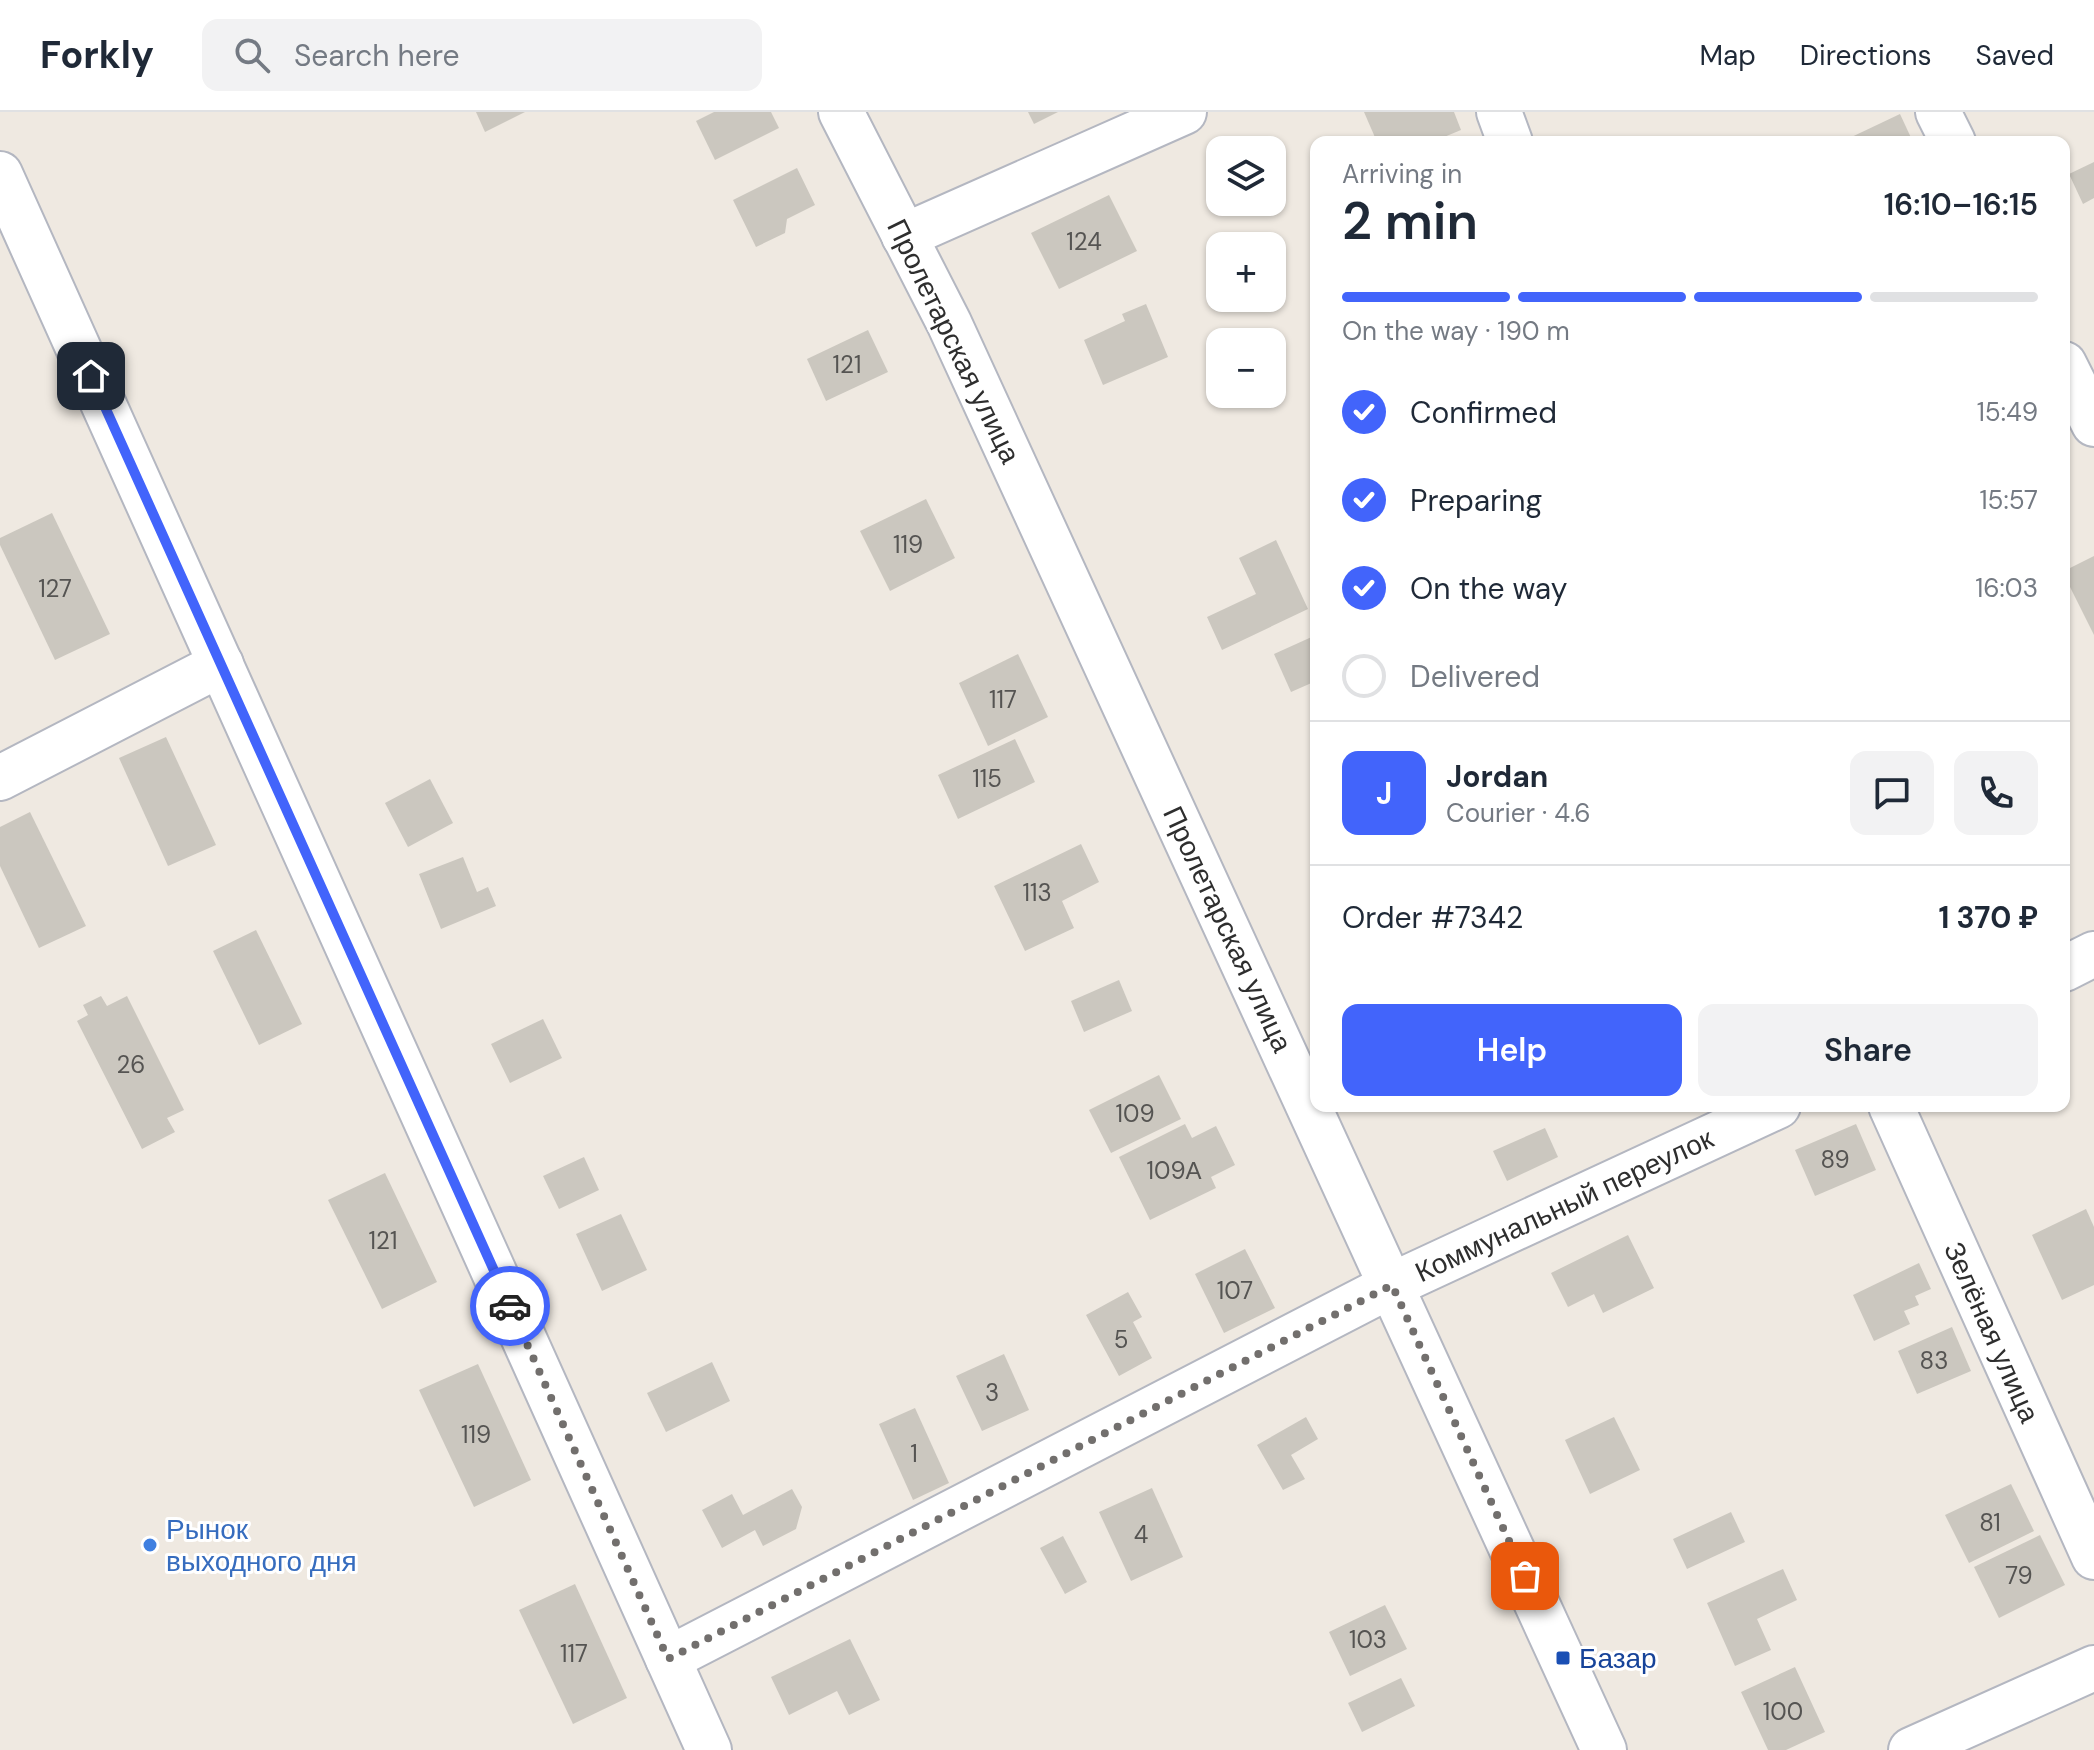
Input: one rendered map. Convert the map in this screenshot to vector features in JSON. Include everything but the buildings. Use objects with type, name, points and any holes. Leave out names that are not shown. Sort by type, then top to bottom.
[{"type":"street","name":"Пролетарская улица","points":[[841,112],[949,323],[1310,1107]]},
{"type":"street","points":[[904,236],[1184,112]]},
{"type":"street","points":[[1499,112],[1508,136]]},
{"type":"street","points":[[1938,112],[1950,136]]},
{"type":"street","points":[[0,174],[709,1750]]},
{"type":"street","points":[[2070,376],[2094,424]]},
{"type":"street","points":[[0,778],[221,664]]},
{"type":"street","points":[[2070,966],[2094,954]]},
{"type":"street","name":"Пролетарская улица","points":[[1312,1112],[1604,1750]]},
{"type":"street","name":"Коммунальный переулок","points":[[668,1659],[1392,1285],[1765,1112]]},
{"type":"street","name":"Зелёная улица","points":[[1894,1112],[2094,1557]]},
{"type":"street","points":[[1911,1750],[2094,1668]]},
{"type":"way so far","points":[[510,1306],[668,1659],[1392,1285],[1525,1576]]},
{"type":"place","name":"Рынок выходного дня","points":[[150,1545]]},
{"type":"place","name":"Базар","points":[[1563,1658]]},
{"type":"route","points":[[91,376],[510,1306]]}]
